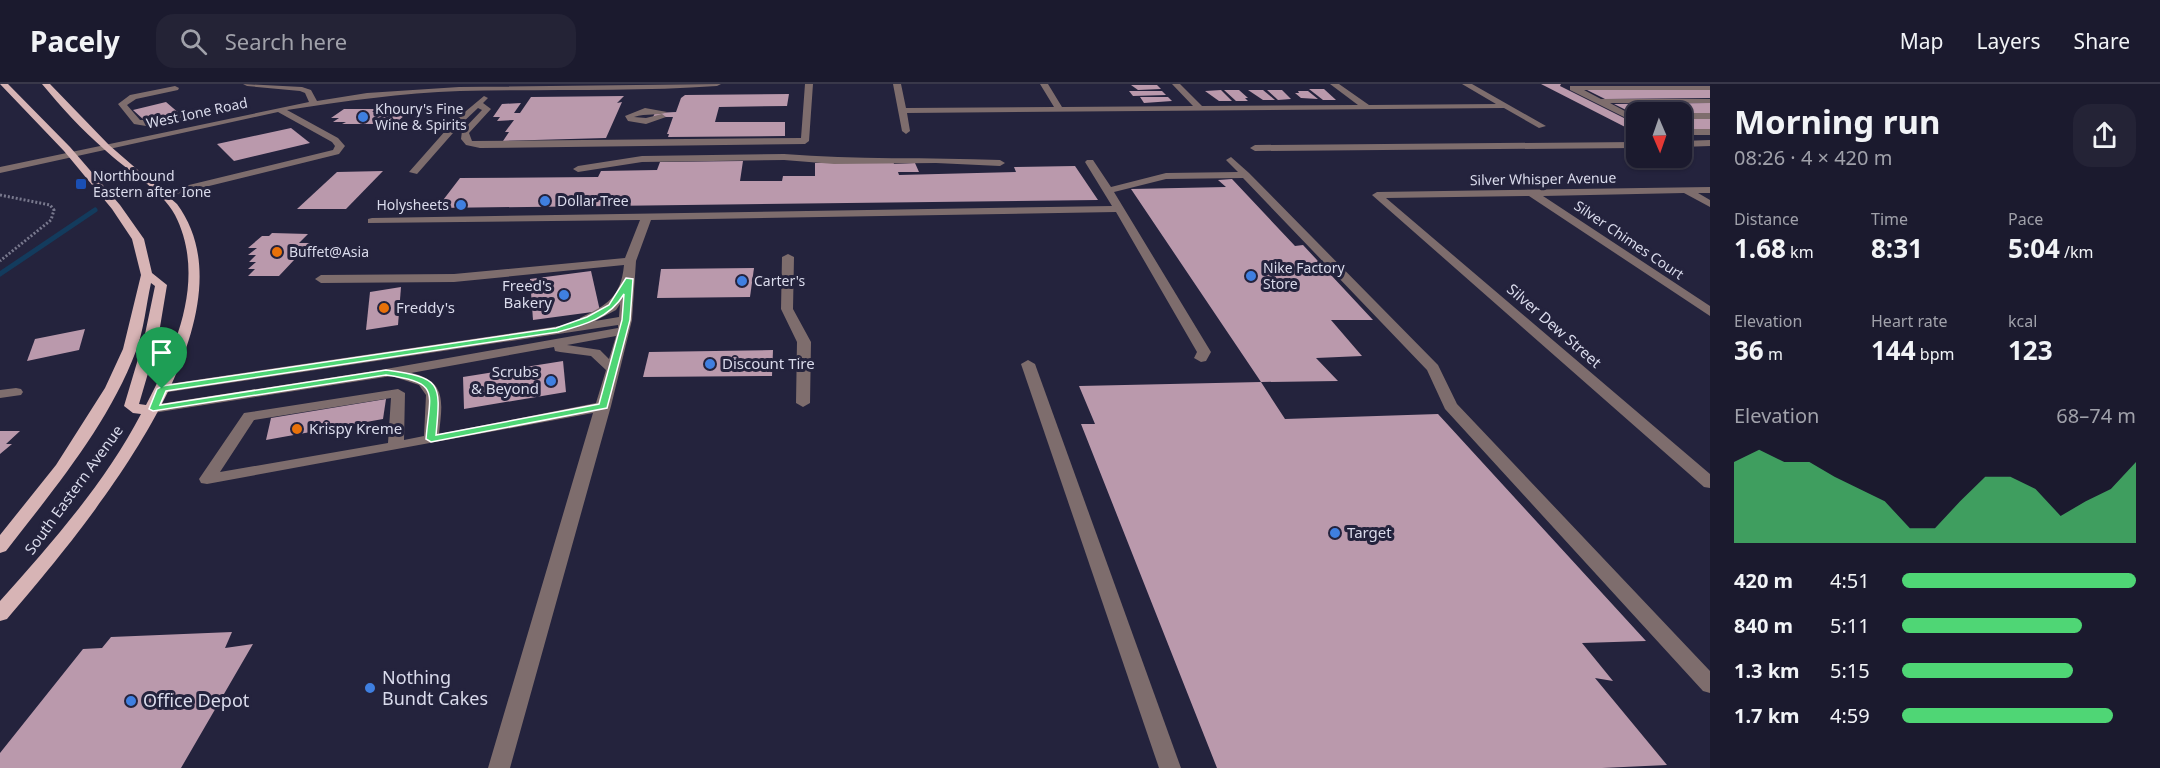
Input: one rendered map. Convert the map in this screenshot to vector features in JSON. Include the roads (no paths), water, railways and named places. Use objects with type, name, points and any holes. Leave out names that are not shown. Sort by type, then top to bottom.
[{"type":"main road","name":"South Eastern Avenue","points":[[0,547],[62,468],[112,388],[130,349],[147,275],[138,239],[127,221],[72,154],[4,84]]},
{"type":"main road","name":"South Eastern Avenue","points":[[0,614],[49,558],[136,439],[162,389],[184,336],[194,303],[194,260],[187,230],[179,213],[106,147],[46,84]]},
{"type":"main road","points":[[147,275],[161,285],[151,339],[131,406],[138,410],[153,409]]},
{"type":"street","points":[[247,84],[302,89],[308,92],[314,103]]},
{"type":"street","points":[[642,132],[629,118],[650,98],[664,90],[717,84]]},
{"type":"street","points":[[478,104],[487,110],[465,133],[465,139],[470,143],[491,146],[642,132],[805,141],[809,84]]},
{"type":"street","points":[[897,84],[906,131]]},
{"type":"street","points":[[1044,84],[1060,110]]},
{"type":"street","points":[[1176,84],[1200,109]]},
{"type":"street","points":[[1334,84],[1367,107]]},
{"type":"street","points":[[1466,84],[1542,126]]},
{"type":"street","points":[[1626,114],[1573,88],[1710,87]]},
{"type":"street","points":[[175,88],[133,97],[122,104],[136,122],[146,123],[211,109]]},
{"type":"street","name":"West Ione Road","points":[[0,170],[279,109],[367,95],[495,88],[650,98]]},
{"type":"street","points":[[414,172],[457,123],[495,88]]},
{"type":"street","points":[[642,132],[660,110],[650,98]]},
{"type":"street","points":[[1599,101],[1710,101]]},
{"type":"street","points":[[902,111],[1505,106]]},
{"type":"street","points":[[160,195],[336,152],[340,146],[335,140],[279,109]]},
{"type":"street","points":[[1692,116],[1710,116]]},
{"type":"street","points":[[1692,132],[1710,132]]},
{"type":"street","points":[[1692,144],[1710,143]]},
{"type":"street","points":[[1255,148],[1626,145]]},
{"type":"street","points":[[578,169],[642,159],[784,157],[834,161],[936,160],[1000,163]]},
{"type":"street","points":[[1231,160],[1433,368],[1450,406],[1710,685]]},
{"type":"street","points":[[247,162],[256,171]]},
{"type":"street","points":[[1090,162],[1204,352],[1201,357]]},
{"type":"street","points":[[1108,191],[1166,176],[1246,175]]},
{"type":"street","points":[[1685,190],[1710,204]]},
{"type":"street","name":"Silver Whisper Avenue","points":[[1377,195],[1710,190]]},
{"type":"street","name":"Silver Chimes Court","points":[[1532,193],[1710,312]]},
{"type":"street","name":"Silver Dew Street","points":[[1377,195],[1710,483]]},
{"type":"street","points":[[372,221],[1119,209]]},
{"type":"street","points":[[499,768],[614,369],[625,325],[630,261],[647,216]]},
{"type":"street","points":[[788,257],[788,309],[804,342],[803,403]]},
{"type":"street","points":[[321,279],[454,278],[630,261]]},
{"type":"street","points":[[558,330],[590,319],[612,307],[629,279]]},
{"type":"street","points":[[162,389],[558,330],[625,325]]},
{"type":"street","points":[[153,409],[386,373],[625,325]]},
{"type":"street","points":[[453,361],[555,348],[595,353],[614,369]]},
{"type":"street","points":[[1028,364],[1170,768]]},
{"type":"street","points":[[386,373],[419,379],[427,382],[433,390],[435,398],[431,439]]},
{"type":"street","points":[[0,394],[16,392]]},
{"type":"street","points":[[396,446],[398,393],[249,416],[207,478],[396,446],[604,406]]},
{"type":"waterway","points":[[0,274],[95,210]]},
{"type":"place","name":"Khoury's Fine Wine & Spirits","points":[[363,117]]},
{"type":"place","name":"Northbound Eastern after Ione","points":[[81,184]]},
{"type":"place","name":"Dollar Tree","points":[[545,201]]},
{"type":"place","name":"Holysheets","points":[[461,205]]},
{"type":"place","name":"Buffet@Asia","points":[[277,252]]},
{"type":"place","name":"Nike Factory Store","points":[[1251,276]]},
{"type":"place","name":"Carter's","points":[[742,281]]},
{"type":"place","name":"Freed's Bakery","points":[[564,295]]},
{"type":"place","name":"Freddy's","points":[[384,308]]},
{"type":"place","name":"Discount Tire","points":[[710,364]]},
{"type":"place","name":"Scrubs & Beyond","points":[[551,381]]},
{"type":"place","name":"Krispy Kreme","points":[[297,429]]},
{"type":"place","name":"Target","points":[[1335,533]]},
{"type":"place","name":"Nothing Bundt Cakes","points":[[370,688]]},
{"type":"place","name":"Office Depot","points":[[131,701]]}]
